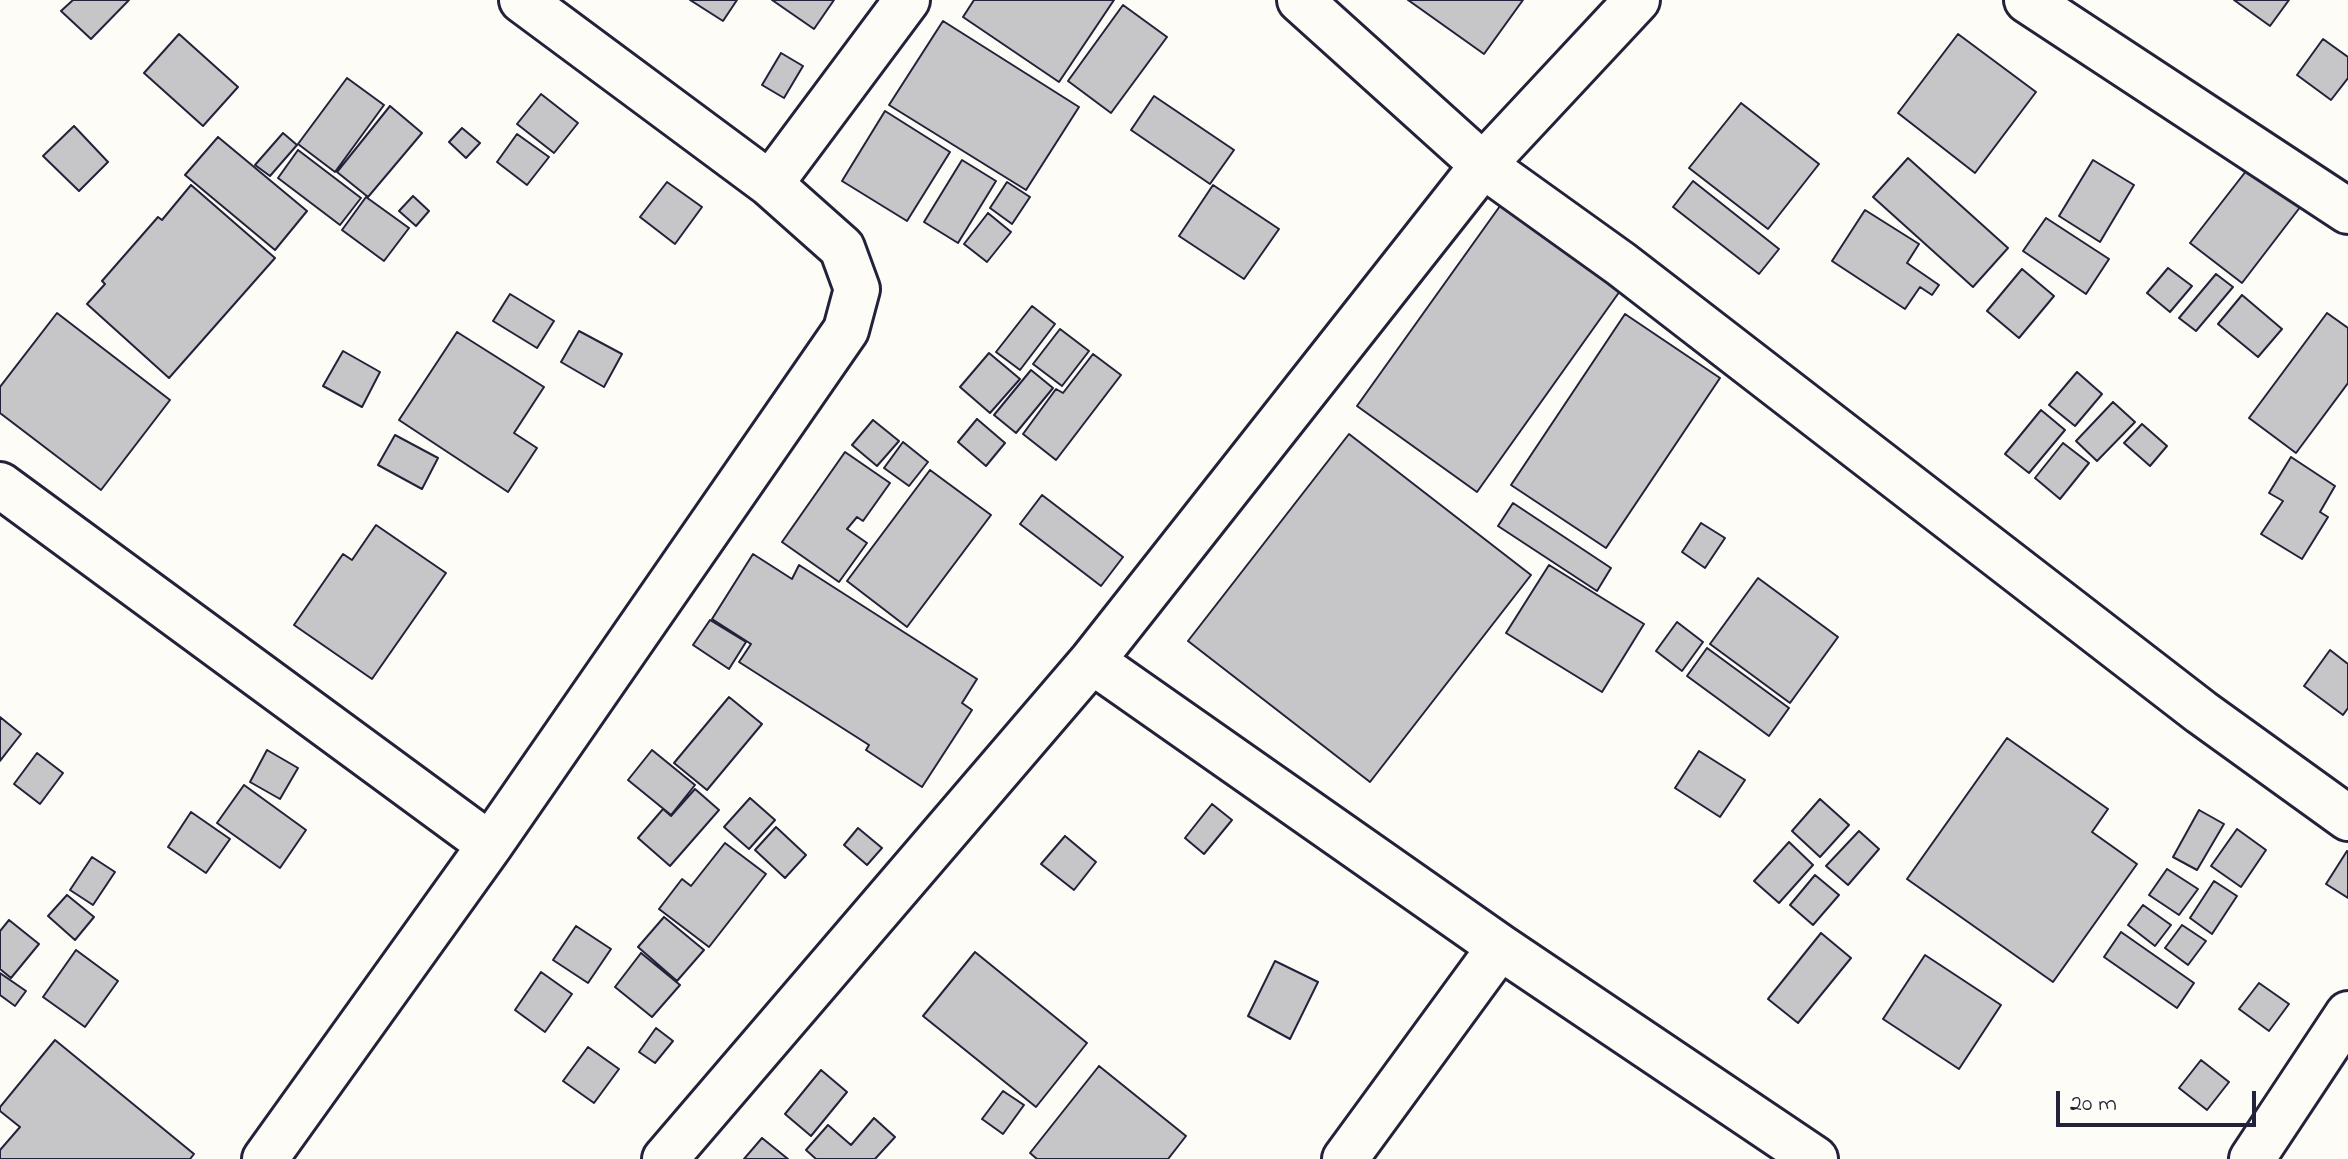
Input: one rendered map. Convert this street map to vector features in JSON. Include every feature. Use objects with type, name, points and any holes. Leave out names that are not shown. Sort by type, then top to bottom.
[{"type":"street","points":[[265,1159],[490,845],[846,330],[857,289],[842,248],[770,184],[522,0]]},
{"type":"street","points":[[770,184],[907,0]]},
{"type":"street","points":[[1300,0],[1483,165],[1621,264],[2201,712],[2348,818]]},
{"type":"street","points":[[665,1159],[1092,661],[1483,165],[1637,0]]},
{"type":"street","points":[[2027,0],[2348,211]]},
{"type":"street","points":[[0,485],[490,845]]},
{"type":"street","points":[[1092,661],[1500,947],[1815,1159]]},
{"type":"street","points":[[1345,1159],[1500,947]]},
{"type":"street","points":[[2252,1159],[2348,1014]]},
{"type":"building","points":[[73,0],[129,0],[91,39],[61,11]]},
{"type":"building","points":[[690,0],[737,0],[723,21]]},
{"type":"building","points":[[772,0],[834,0],[814,29]]},
{"type":"building","points":[[974,0],[1114,0],[1059,82],[963,17]]},
{"type":"building","points":[[1408,0],[1523,0],[1484,54]]},
{"type":"building","points":[[2234,0],[2289,0],[2270,26]]},
{"type":"building","points":[[1123,5],[1167,37],[1111,113],[1068,81]]},
{"type":"building","points":[[943,21],[1079,107],[1026,190],[889,105]]},
{"type":"building","points":[[179,34],[238,87],[203,126],[144,73]]},
{"type":"building","points":[[1958,34],[2036,92],[1975,173],[1898,113]]},
{"type":"building","points":[[2323,39],[2348,57],[2348,78],[2331,100],[2297,75]]},
{"type":"building","points":[[781,53],[803,66],[784,98],[762,85]]},
{"type":"building","points":[[347,78],[384,105],[335,172],[298,144]]},
{"type":"building","points":[[541,94],[578,123],[554,153],[517,124]]},
{"type":"building","points":[[1154,96],[1234,150],[1210,184],[1131,130]]},
{"type":"building","points":[[1741,103],[1819,164],[1768,229],[1689,168]]},
{"type":"building","points":[[390,106],[422,133],[368,197],[337,172]]},
{"type":"building","points":[[885,111],[950,152],[907,221],[842,181]]},
{"type":"building","points":[[74,126],[108,162],[79,191],[43,156]]},
{"type":"building","points":[[462,128],[480,143],[466,158],[449,142]]},
{"type":"building","points":[[283,133],[297,145],[270,176],[255,165]]},
{"type":"building","points":[[517,134],[549,157],[527,185],[497,162]]},
{"type":"building","points":[[218,137],[307,211],[275,250],[185,175]]},
{"type":"building","points":[[298,150],[361,198],[340,225],[278,178]]},
{"type":"building","points":[[1908,158],[2008,248],[1973,287],[1873,197]]},
{"type":"building","points":[[962,160],[996,181],[958,243],[924,222]]},
{"type":"building","points":[[2093,160],[2134,185],[2100,242],[2059,216]]},
{"type":"building","points":[[2250,166],[2301,206],[2242,283],[2190,243]]},
{"type":"building","points":[[1693,181],[1779,249],[1759,274],[1673,207]]},
{"type":"building","points":[[667,182],[702,207],[675,244],[640,217]]},
{"type":"building","points":[[1007,182],[1030,197],[1012,224],[990,208]]},
{"type":"building","points":[[191,185],[275,258],[169,378],[87,304],[105,284],[102,281],[158,217],[162,220]]},
{"type":"building","points":[[1213,185],[1279,229],[1244,279],[1179,236]]},
{"type":"building","points":[[413,196],[429,211],[416,226],[399,211]]},
{"type":"building","points":[[366,197],[409,228],[384,261],[342,230]]},
{"type":"building","points":[[1505,199],[1625,284],[1477,492],[1357,406]]},
{"type":"building","points":[[1865,210],[1919,244],[1907,263],[1939,285],[1932,295],[1920,287],[1905,309],[1832,261]]},
{"type":"building","points":[[988,213],[1011,232],[987,262],[964,244]]},
{"type":"building","points":[[2046,218],[2109,259],[2086,294],[2023,251]]},
{"type":"building","points":[[2168,268],[2192,286],[2170,312],[2147,293]]},
{"type":"building","points":[[2022,269],[2054,296],[2019,338],[1987,311]]},
{"type":"building","points":[[2216,274],[2233,287],[2196,331],[2179,318]]},
{"type":"building","points":[[510,294],[554,321],[537,348],[493,321]]},
{"type":"building","points":[[2242,295],[2282,329],[2258,357],[2218,324]]},
{"type":"building","points":[[1032,306],[1055,324],[1020,370],[996,352]]},
{"type":"building","points":[[57,313],[170,400],[101,490],[0,413],[0,387]]},
{"type":"building","points":[[2327,313],[2348,328],[2348,383],[2296,453],[2249,418]]},
{"type":"building","points":[[1625,314],[1720,378],[1606,548],[1511,485]]},
{"type":"building","points":[[1060,329],[1089,351],[1062,386],[1033,364]]},
{"type":"building","points":[[579,331],[622,354],[604,387],[561,362]]},
{"type":"building","points":[[457,332],[544,387],[514,433],[537,448],[508,492],[399,420]]},
{"type":"building","points":[[343,351],[380,372],[362,407],[323,386]]},
{"type":"building","points":[[989,353],[1020,379],[990,413],[960,387]]},
{"type":"building","points":[[1093,354],[1121,375],[1056,460],[1023,434],[1056,389],[1063,393]]},
{"type":"building","points":[[1031,370],[1053,388],[1016,433],[994,415]]},
{"type":"building","points":[[2077,372],[2102,394],[2075,426],[2049,405]]},
{"type":"building","points":[[2113,402],[2135,422],[2097,461],[2076,441]]},
{"type":"building","points":[[2041,410],[2065,430],[2029,473],[2005,454]]},
{"type":"building","points":[[977,419],[1005,443],[986,466],[958,442]]},
{"type":"building","points":[[873,420],[899,441],[877,466],[852,445]]},
{"type":"building","points":[[2142,424],[2167,446],[2150,466],[2124,443]]},
{"type":"building","points":[[1349,434],[1531,575],[1370,782],[1188,641]]},
{"type":"building","points":[[395,435],[438,458],[422,489],[378,465]]},
{"type":"building","points":[[903,442],[928,462],[909,486],[884,468]]},
{"type":"building","points":[[2063,443],[2089,463],[2060,499],[2035,478]]},
{"type":"building","points":[[845,452],[890,483],[863,521],[857,517],[847,529],[867,543],[839,582],[782,542]]},
{"type":"building","points":[[2291,457],[2335,486],[2320,512],[2328,517],[2302,559],[2261,534],[2283,501],[2269,493]]},
{"type":"building","points":[[930,470],[991,515],[907,627],[847,581]]},
{"type":"building","points":[[1042,495],[1123,557],[1101,586],[1020,524]]},
{"type":"building","points":[[1513,503],[1611,568],[1597,591],[1498,526]]},
{"type":"building","points":[[1701,523],[1725,538],[1705,568],[1682,552]]},
{"type":"building","points":[[376,525],[446,573],[372,679],[294,625],[343,554],[352,560]]},
{"type":"building","points":[[753,554],[792,579],[799,565],[977,679],[962,703],[972,710],[922,787],[866,750],[869,745],[739,662],[751,644],[712,619]]},
{"type":"building","points":[[1549,565],[1644,624],[1602,692],[1506,633]]},
{"type":"building","points":[[1758,578],[1838,637],[1790,703],[1710,644]]},
{"type":"building","points":[[710,620],[746,642],[729,669],[693,645]]},
{"type":"building","points":[[1677,622],[1703,642],[1682,671],[1656,651]]},
{"type":"building","points":[[1707,648],[1789,708],[1769,736],[1687,676]]},
{"type":"building","points":[[2330,650],[2348,664],[2348,708],[2343,715],[2304,686]]},
{"type":"building","points":[[729,697],[762,724],[707,790],[674,763]]},
{"type":"building","points":[[0,717],[21,734],[0,761]]},
{"type":"building","points":[[2007,738],[2108,809],[2092,832],[2137,864],[2053,982],[1907,879]]},
{"type":"building","points":[[267,750],[298,768],[280,799],[250,782]]},
{"type":"building","points":[[652,750],[695,785],[671,815],[628,780]]},
{"type":"building","points":[[1699,751],[1745,780],[1720,817],[1675,788]]},
{"type":"building","points":[[37,753],[63,773],[40,804],[14,784]]},
{"type":"building","points":[[244,785],[306,830],[280,868],[217,823]]},
{"type":"building","points":[[695,789],[719,810],[670,866],[638,838],[663,809],[671,816]]},
{"type":"building","points":[[750,798],[775,820],[749,849],[724,827]]},
{"type":"building","points":[[1820,799],[1849,825],[1820,857],[1792,831]]},
{"type":"building","points":[[1212,804],[1232,820],[1204,854],[1185,838]]},
{"type":"building","points":[[2199,810],[2224,824],[2197,870],[2173,857]]},
{"type":"building","points":[[191,812],[230,839],[206,873],[168,847]]},
{"type":"building","points":[[776,827],[806,855],[785,878],[755,850]]},
{"type":"building","points":[[858,828],[882,848],[867,865],[844,845]]},
{"type":"building","points":[[2237,829],[2266,850],[2241,887],[2211,866]]},
{"type":"building","points":[[1859,831],[1879,849],[1848,885],[1826,866]]},
{"type":"building","points":[[1065,836],[1096,862],[1074,890],[1041,864]]},
{"type":"building","points":[[1789,842],[1813,865],[1779,903],[1754,881]]},
{"type":"building","points":[[725,843],[766,874],[709,947],[659,909],[682,879],[691,886]]},
{"type":"building","points":[[2348,852],[2348,898],[2326,884]]},
{"type":"building","points":[[92,857],[115,872],[93,905],[70,890]]},
{"type":"building","points":[[2167,869],[2198,889],[2179,915],[2149,895]]},
{"type":"building","points":[[1815,875],[1839,895],[1813,925],[1790,905]]},
{"type":"building","points":[[2214,881],[2237,896],[2212,934],[2190,918]]},
{"type":"building","points":[[67,895],[94,917],[75,940],[48,916]]},
{"type":"building","points":[[2143,905],[2171,925],[2155,946],[2128,925]]},
{"type":"building","points":[[664,917],[704,950],[677,981],[638,947]]},
{"type":"building","points":[[9,920],[39,944],[11,978],[0,969],[0,931]]},
{"type":"building","points":[[2182,925],[2206,941],[2188,965],[2165,948]]},
{"type":"building","points":[[576,926],[611,949],[588,983],[553,960]]},
{"type":"building","points":[[2121,932],[2194,983],[2177,1008],[2104,957]]},
{"type":"building","points":[[1821,933],[1851,958],[1798,1023],[1768,999]]},
{"type":"building","points":[[76,950],[118,981],[85,1027],[43,997]]},
{"type":"building","points":[[975,952],[1087,1043],[1036,1107],[923,1016]]},
{"type":"building","points":[[641,953],[680,985],[652,1017],[615,987]]},
{"type":"building","points":[[1925,955],[2001,1005],[1959,1069],[1883,1019]]},
{"type":"building","points":[[1275,961],[1318,982],[1290,1039],[1248,1016]]},
{"type":"building","points":[[541,972],[572,994],[545,1032],[515,1010]]},
{"type":"building","points":[[0,973],[26,991],[15,1006],[0,995]]},
{"type":"building","points":[[2259,983],[2289,1004],[2269,1031],[2239,1009]]},
{"type":"building","points":[[656,1028],[673,1041],[655,1063],[639,1052]]},
{"type":"building","points":[[55,1040],[194,1154],[190,1159],[0,1159],[0,1150],[20,1127],[0,1111],[0,1107]]},
{"type":"building","points":[[588,1047],[619,1069],[594,1103],[563,1081]]},
{"type":"building","points":[[2201,1060],[2229,1082],[2207,1110],[2179,1088]]},
{"type":"building","points":[[1099,1066],[1186,1136],[1168,1159],[1037,1159],[1030,1153]]},
{"type":"building","points":[[821,1070],[847,1092],[811,1136],[785,1114]]},
{"type":"building","points":[[1003,1091],[1024,1105],[1003,1134],[982,1119]]},
{"type":"building","points":[[874,1118],[895,1137],[875,1159],[816,1159],[806,1150],[828,1125],[851,1145]]},
{"type":"building","points":[[762,1138],[788,1159],[744,1159]]}]
